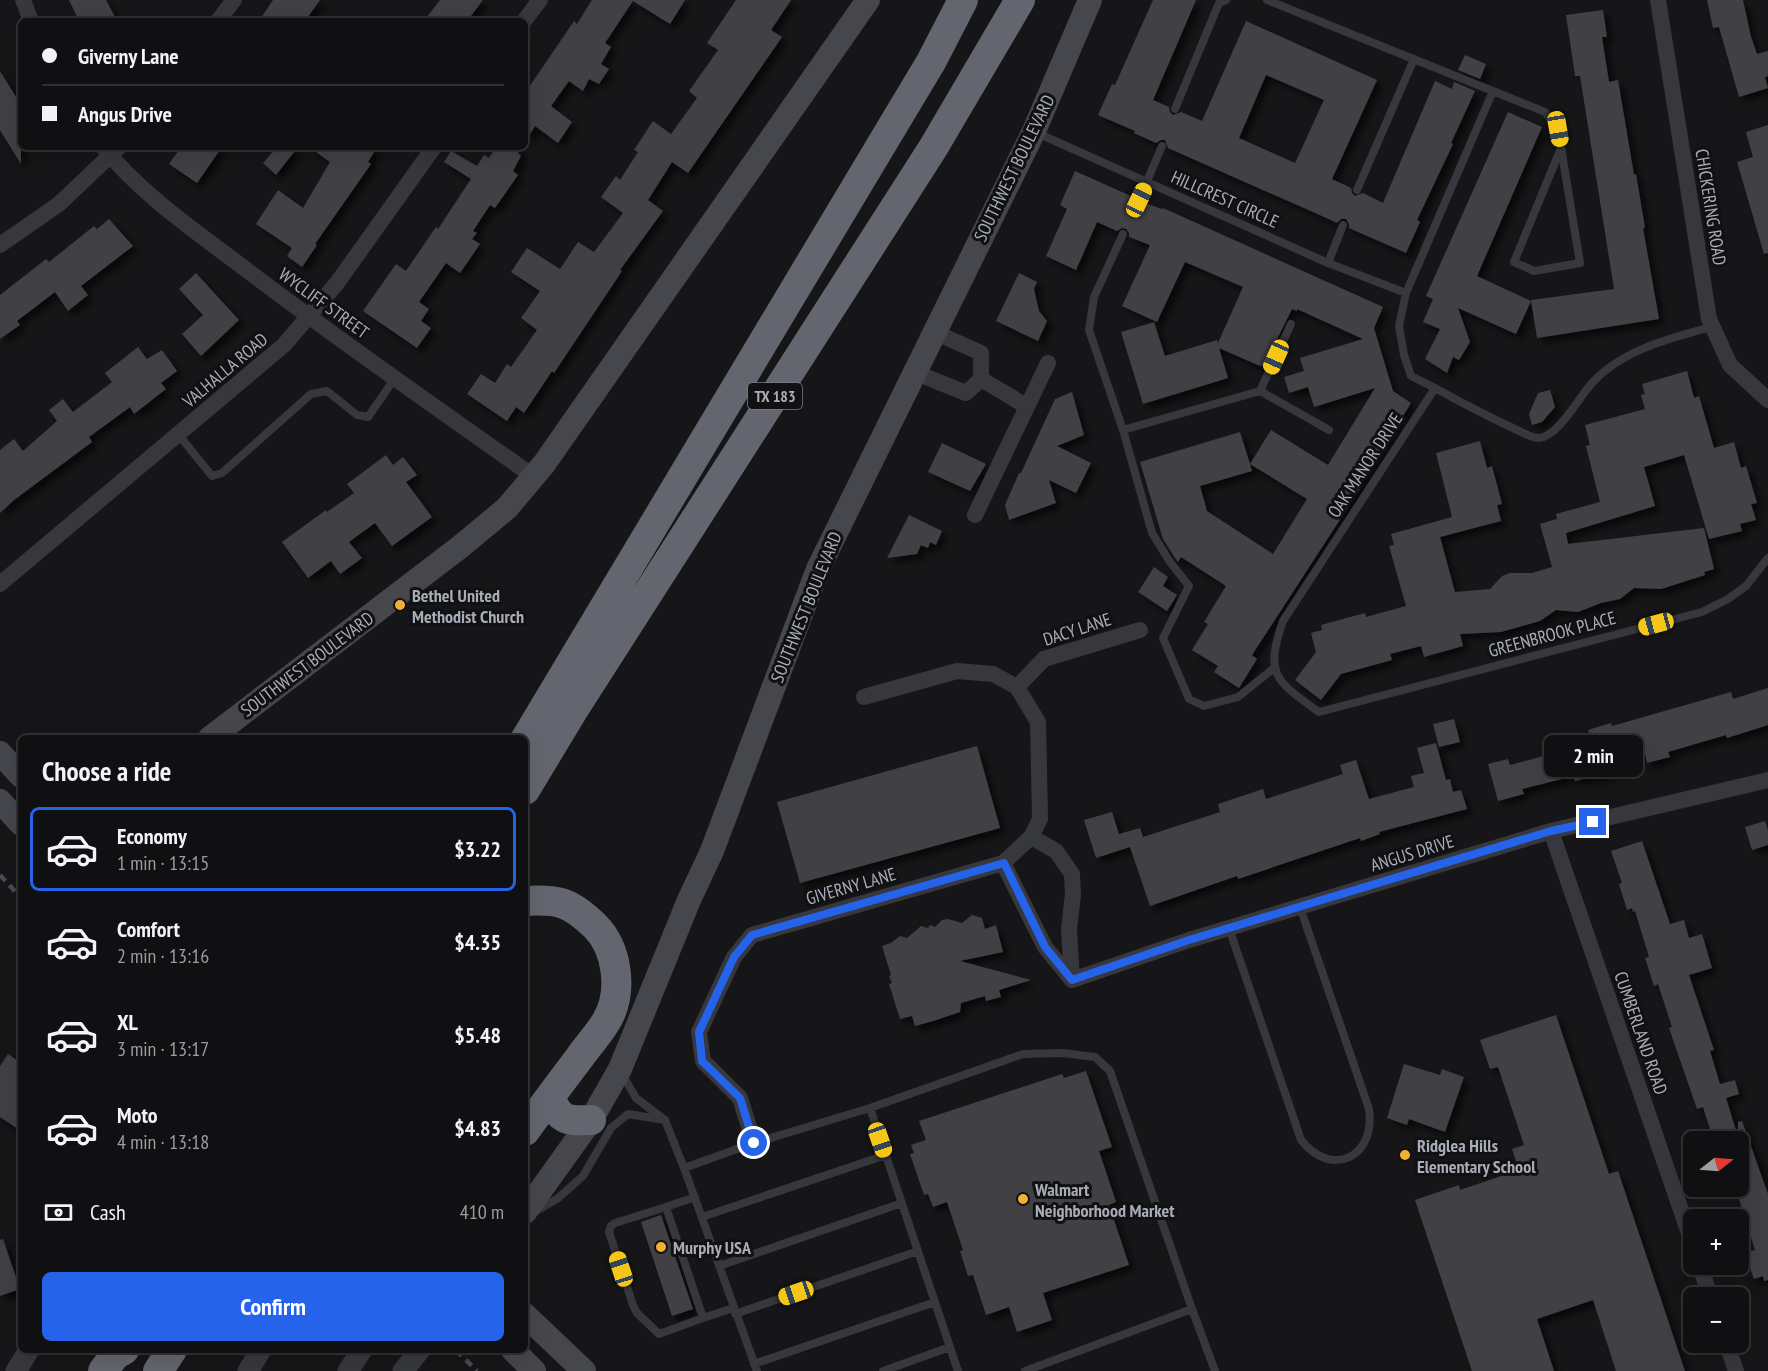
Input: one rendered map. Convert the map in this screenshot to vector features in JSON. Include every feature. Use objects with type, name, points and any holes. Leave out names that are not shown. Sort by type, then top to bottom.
[{"type":"highway","name":"TX 183","points":[[528,735],[931,62],[963,0]]},
{"type":"highway","name":"TX 183","points":[[528,784],[933,148],[1020,0]]},
{"type":"highway","points":[[528,901],[561,902],[582,913],[601,932],[610,951],[617,977],[608,1020],[528,1127]]},
{"type":"highway","points":[[550,1098],[558,1113],[568,1121],[591,1120]]},
{"type":"highway","points":[[103,1371],[119,1353]]},
{"type":"highway","points":[[120,1371],[132,1353]]},
{"type":"main road","name":"SOUTHWEST BOULEVARD","points":[[214,735],[460,547],[507,508],[544,464],[868,0]]},
{"type":"main road","name":"SOUTHWEST BOULEVARD","points":[[528,1211],[591,1120],[620,1069],[689,900],[712,850],[818,569],[1034,131],[1090,0]]},
{"type":"main road","points":[[0,753],[18,773]]},
{"type":"main road","points":[[0,801],[18,821]]},
{"type":"main road","points":[[528,1318],[584,1371]]},
{"type":"main road","points":[[516,1353],[534,1371]]},
{"type":"street","points":[[23,0],[30,18]]},
{"type":"street","points":[[221,18],[234,0]]},
{"type":"street","points":[[526,18],[540,0]]},
{"type":"street","name":"CHICKERING ROAD","points":[[1658,0],[1711,327],[1730,365],[1768,400]]},
{"type":"street","points":[[0,245],[59,204],[111,150]]},
{"type":"street","name":"WYCLIFF STREET","points":[[111,150],[122,170],[155,201],[308,317],[533,476]]},
{"type":"street","name":"VALHALLA ROAD","points":[[0,584],[284,345],[337,283],[432,150]]},
{"type":"street","points":[[914,372],[966,393],[981,379],[981,353],[934,332]]},
{"type":"street","points":[[975,515],[1048,363]]},
{"type":"street","points":[[981,379],[1026,406]]},
{"type":"street","name":"DACY LANE","points":[[1017,687],[1044,659],[1140,630]]},
{"type":"street","points":[[864,697],[957,671],[993,674],[1017,687]]},
{"type":"street","name":"GIVERNY LANE","points":[[754,1143],[740,1098],[702,1061],[699,1032],[734,957],[752,935],[1004,863],[1031,837],[1040,819],[1038,722],[1017,687]]},
{"type":"street","name":"ANGUS DRIVE","points":[[1072,980],[1229,928],[1551,831],[1768,780]]},
{"type":"street","name":"CUMBERLAND ROAD","points":[[1551,831],[1683,1216]]},
{"type":"street","points":[[1031,837],[1056,851],[1072,874],[1073,894],[1069,929],[1072,980]]},
{"type":"street","points":[[1004,863],[1045,947],[1072,980]]},
{"type":"street","points":[[16,1371],[27,1353]]},
{"type":"street","points":[[248,1371],[259,1353]]},
{"type":"street","points":[[348,1371],[360,1353]]},
{"type":"street","points":[[403,1371],[418,1353]]},
{"type":"street","points":[[1730,1353],[1736,1371]]},
{"type":"lane","points":[[1175,109],[1219,3],[1226,0]]},
{"type":"lane","points":[[1267,0],[1545,112],[1558,129],[1580,263],[1534,271],[1514,262],[1561,148]]},
{"type":"lane","points":[[1357,190],[1413,59]]},
{"type":"lane","points":[[1492,91],[1406,293],[1400,326],[1404,355],[1411,376],[1487,416],[1536,438],[1546,437],[1554,431],[1592,382],[1621,361],[1668,338],[1711,327]]},
{"type":"lane","name":"HILLCREST CIRCLE","points":[[1034,131],[1328,263],[1406,293]]},
{"type":"lane","points":[[1139,200],[1162,146]]},
{"type":"lane","points":[[1328,263],[1343,225]]},
{"type":"lane","points":[[1123,234],[1094,297],[1089,330],[1124,430],[1152,533],[1170,562],[1189,585],[1163,638],[1189,699],[1204,706],[1238,697],[1274,668]]},
{"type":"lane","points":[[1260,391],[1291,324]]},
{"type":"lane","points":[[178,434],[212,476],[222,473],[311,394],[327,391],[357,415],[368,417],[395,378]]},
{"type":"lane","name":"OAK MANOR DRIVE","points":[[1274,668],[1275,644],[1283,621],[1435,388]]},
{"type":"lane","points":[[1124,430],[1260,391],[1329,430]]},
{"type":"lane","name":"GREENBROOK PLACE","points":[[1274,668],[1280,680],[1319,712],[1702,612],[1728,600],[1746,586],[1768,558]]},
{"type":"lane","points":[[1229,928],[1301,1140],[1316,1156],[1327,1160],[1347,1157],[1364,1146],[1371,1123],[1370,1109],[1300,906]]},
{"type":"lane","points":[[684,1168],[754,1143],[870,1108],[1023,1054],[1062,1053],[1095,1057],[1110,1071],[1215,1371]]},
{"type":"lane","points":[[620,1069],[636,1098],[665,1120],[695,1197],[755,1368],[935,1302]]},
{"type":"lane","points":[[870,1108],[958,1371]]},
{"type":"lane","points":[[528,1213],[557,1198],[583,1176],[611,1128],[628,1114],[665,1120]]},
{"type":"lane","points":[[702,1217],[886,1155]]},
{"type":"lane","points":[[695,1197],[615,1223],[609,1232],[633,1305],[637,1313],[659,1334],[703,1318],[734,1311],[918,1251]]},
{"type":"lane","points":[[719,1266],[902,1203]]},
{"type":"lane","points":[[666,1207],[703,1318]]},
{"type":"lane","points":[[1025,1371],[1192,1309]]},
{"type":"lane","points":[[883,1371],[950,1347]]},
{"type":"building","points":[[69,0],[106,0],[115,18],[78,18]]},
{"type":"building","points":[[273,0],[320,0],[307,18],[261,18]]},
{"type":"building","points":[[440,0],[483,0],[469,18],[426,18]]},
{"type":"building","points":[[592,0],[685,0],[670,24],[633,1],[605,43],[611,47],[601,64],[609,69],[599,84],[589,79],[583,91],[569,81],[551,106],[572,122],[558,143],[535,126],[528,137],[528,89],[574,21],[577,24]]},
{"type":"building","points":[[736,0],[791,0],[771,30],[782,37],[688,173],[672,162],[648,200],[663,211],[620,270],[622,271],[554,373],[552,371],[524,413],[516,407],[507,421],[467,394],[481,374],[495,383],[507,364],[511,367],[537,330],[521,318],[540,291],[511,272],[527,248],[560,269],[578,242],[594,252],[623,213],[601,197],[616,176],[620,180],[638,152],[634,150],[653,121],[671,134],[697,98],[689,91],[718,50],[707,43]]},
{"type":"building","points":[[1153,0],[1196,0],[1153,100],[1169,107],[1173,115],[1181,112],[1202,121],[1246,21],[1377,80],[1332,179],[1351,188],[1355,196],[1363,193],[1383,203],[1435,81],[1452,89],[1454,82],[1475,91],[1417,220],[1420,222],[1406,253],[1349,228],[1346,219],[1341,219],[1337,223],[1168,148],[1165,140],[1156,143],[1098,115],[1112,84],[1115,85]],"holes":[[[1266,75],[1324,100],[1295,163],[1239,138]]]},
{"type":"building","points":[[1707,0],[1743,0],[1757,54],[1768,51],[1768,76],[1765,77],[1768,88],[1739,97],[1719,27],[1713,28]]},
{"type":"building","points":[[1603,10],[1607,37],[1602,37],[1609,82],[1618,80],[1634,175],[1636,174],[1659,319],[1537,338],[1531,300],[1614,289],[1580,76],[1575,76],[1566,15]]},
{"type":"building","points":[[1465,55],[1486,64],[1480,79],[1458,70]]},
{"type":"building","points":[[0,71],[18,100],[18,150],[21,150],[21,164],[0,130]]},
{"type":"building","points":[[1508,112],[1542,127],[1477,276],[1531,301],[1516,334],[1458,308],[1470,342],[1459,360],[1453,357],[1447,373],[1425,359],[1440,329],[1423,322],[1433,299],[1426,296]]},
{"type":"building","points":[[1768,125],[1768,253],[1764,254],[1737,162],[1753,157],[1746,132]]},
{"type":"building","points":[[179,150],[220,150],[197,183],[169,164]]},
{"type":"building","points":[[274,150],[296,150],[276,175],[263,163]]},
{"type":"building","points":[[313,150],[375,150],[368,162],[371,164],[315,244],[317,245],[302,267],[287,256],[292,248],[256,224],[278,190],[303,208],[330,162]]},
{"type":"building","points":[[494,150],[520,150],[518,153],[521,156],[513,171],[518,175],[495,208],[490,205],[473,231],[477,233],[472,239],[480,244],[460,273],[446,263],[419,302],[429,309],[421,321],[431,328],[417,348],[363,311],[396,264],[406,271],[436,227],[438,229],[471,179],[444,162],[451,151],[477,166],[484,155],[489,158]]},
{"type":"building","points":[[1075,171],[1133,197],[1136,206],[1145,203],[1163,208],[1383,307],[1374,328],[1393,391],[1411,403],[1354,498],[1252,655],[1257,659],[1239,688],[1214,672],[1218,666],[1192,650],[1208,624],[1204,622],[1226,586],[1181,557],[1178,562],[1175,558],[1163,539],[1140,462],[1240,432],[1250,464],[1271,430],[1328,465],[1375,388],[1314,407],[1308,387],[1289,393],[1284,377],[1304,371],[1300,358],[1363,339],[1297,309],[1297,311],[1292,309],[1264,366],[1219,348],[1228,378],[1143,404],[1121,332],[1154,322],[1165,356],[1217,340],[1218,343],[1243,287],[1185,262],[1157,322],[1122,306],[1150,245],[1129,237],[1126,229],[1122,228],[1117,231],[1097,222],[1076,270],[1046,256],[1067,209],[1060,205]],"holes":[[[1250,464],[1307,499],[1273,554],[1207,511],[1200,486],[1252,471]]]},
{"type":"building","points":[[109,219],[133,246],[81,286],[88,295],[68,311],[55,292],[17,321],[20,325],[0,339],[0,295],[46,259],[49,262],[94,226],[97,229]]},
{"type":"building","points":[[196,273],[239,320],[201,356],[182,334],[203,315],[179,289]]},
{"type":"building","points":[[1019,273],[1037,282],[1034,289],[1039,311],[1047,321],[1038,341],[996,321]]},
{"type":"building","points":[[138,347],[147,359],[162,350],[177,371],[161,383],[166,389],[134,414],[130,407],[89,437],[92,442],[0,513],[0,450],[14,439],[23,451],[57,421],[49,410],[63,399],[73,412],[112,382],[105,373]]},
{"type":"building","points":[[1687,371],[1694,398],[1699,396],[1714,448],[1734,442],[1741,468],[1746,466],[1757,503],[1751,504],[1756,520],[1740,524],[1742,531],[1709,539],[1684,455],[1644,467],[1655,506],[1566,533],[1568,544],[1704,528],[1714,569],[1704,572],[1705,575],[1661,589],[1634,588],[1620,599],[1578,612],[1556,610],[1540,621],[1501,632],[1460,634],[1463,646],[1424,657],[1421,646],[1390,654],[1392,660],[1341,674],[1321,700],[1295,680],[1316,652],[1311,633],[1322,630],[1321,625],[1365,613],[1366,617],[1406,606],[1389,546],[1394,545],[1391,534],[1452,517],[1436,453],[1480,441],[1487,468],[1492,466],[1502,504],[1497,505],[1501,521],[1440,537],[1455,592],[1490,589],[1502,576],[1510,573],[1532,573],[1552,567],[1540,524],[1557,519],[1556,514],[1600,502],[1586,446],[1590,445],[1585,425],[1645,409],[1641,395],[1645,394],[1642,384]]},
{"type":"building","points":[[1550,390],[1555,407],[1542,422],[1532,425],[1529,414],[1538,393]]},
{"type":"building","points":[[1072,392],[1084,435],[1057,446],[1091,463],[1076,493],[1049,480],[1056,503],[1009,520],[1005,505],[1055,399]]},
{"type":"building","points":[[942,443],[986,464],[970,491],[928,472]]},
{"type":"building","points":[[386,455],[393,465],[403,457],[417,475],[406,482],[432,517],[392,546],[375,523],[349,542],[362,558],[340,574],[331,561],[308,578],[282,542],[354,493],[347,484]]},
{"type":"building","points":[[909,515],[942,531],[936,545],[930,542],[928,548],[921,545],[917,554],[887,558]]},
{"type":"building","points":[[1154,567],[1168,577],[1163,586],[1177,595],[1167,611],[1138,592]]},
{"type":"building","points":[[1768,688],[1768,725],[1727,738],[1726,735],[1668,752],[1670,757],[1647,763],[1645,754],[1609,765],[1611,772],[1575,781],[1574,776],[1522,789],[1524,794],[1498,801],[1488,764],[1508,759],[1510,765],[1566,750],[1565,748],[1591,740],[1588,730],[1611,723],[1612,726],[1731,692],[1733,699]]},
{"type":"building","points":[[1454,719],[1460,742],[1439,747],[1433,724]]},
{"type":"building","points":[[1436,743],[1446,780],[1450,779],[1453,792],[1461,790],[1467,809],[1379,832],[1380,834],[1361,841],[1360,838],[1150,906],[1130,847],[1096,858],[1084,820],[1112,812],[1119,834],[1140,828],[1143,837],[1220,812],[1218,804],[1263,789],[1266,799],[1343,774],[1340,765],[1356,760],[1369,799],[1414,787],[1411,776],[1424,773],[1417,748]]},
{"type":"building","points":[[977,746],[1000,828],[800,883],[777,802]]},
{"type":"building","points":[[1765,821],[1768,830],[1768,845],[1752,850],[1745,827]]},
{"type":"building","points":[[1642,841],[1670,924],[1684,920],[1689,938],[1702,934],[1712,968],[1689,975],[1714,1050],[1710,1051],[1720,1084],[1735,1080],[1739,1094],[1726,1098],[1736,1131],[1711,1131],[1703,1107],[1697,1109],[1669,1028],[1672,1027],[1658,984],[1654,986],[1645,958],[1649,957],[1635,911],[1633,912],[1632,908],[1627,910],[1619,884],[1622,883],[1611,851]]},
{"type":"building","points":[[972,915],[982,918],[985,929],[996,925],[1003,952],[960,961],[1031,980],[999,990],[1001,997],[986,1001],[985,996],[961,1003],[960,1012],[933,1021],[915,1026],[912,1016],[900,1019],[889,984],[892,983],[889,976],[891,975],[882,946],[900,936],[907,938],[921,926],[935,927],[942,920],[948,919],[962,923]]},
{"type":"building","points":[[1556,1015],[1609,1174],[1618,1171],[1685,1371],[1616,1371],[1593,1300],[1537,1319],[1554,1371],[1472,1371],[1415,1200],[1459,1185],[1460,1190],[1519,1170],[1512,1149],[1524,1145],[1498,1067],[1490,1069],[1480,1040]]},
{"type":"building","points":[[8,1054],[18,1061],[18,1129],[0,1117],[0,1066]]},
{"type":"building","points":[[1404,1064],[1440,1075],[1442,1069],[1464,1077],[1445,1132],[1409,1119],[1407,1125],[1387,1118]]},
{"type":"building","name":"Walmart Neighborhood Market","points":[[1086,1071],[1112,1147],[1099,1151],[1116,1202],[1109,1205],[1129,1265],[1043,1293],[1052,1320],[1017,1332],[1009,1307],[986,1315],[973,1275],[968,1276],[960,1251],[963,1250],[947,1202],[933,1207],[928,1194],[924,1195],[910,1154],[914,1153],[911,1145],[926,1140],[919,1121],[1062,1074],[1064,1078]]},
{"type":"building","points":[[1742,1121],[1746,1131],[1738,1131],[1738,1122]]},
{"type":"building","points":[[1749,1141],[1768,1194],[1768,1280],[1764,1281],[1763,1276],[1754,1279],[1749,1265],[1749,1252],[1755,1250],[1749,1231],[1749,1209],[1742,1209],[1738,1197],[1749,1197]]},
{"type":"building","name":"Murphy USA","points":[[661,1215],[693,1309],[672,1316],[641,1222]]},
{"type":"building","points":[[3,1239],[18,1283],[18,1290],[0,1296],[0,1240]]},
{"type":"railway","points":[[0,875],[18,895]]},
{"type":"railway","points":[[459,1353],[477,1371]]},
{"type":"place","name":"Bethel United Methodist Church","points":[[400,605]]},
{"type":"place","name":"Ridglea Hills Elementary School","points":[[1405,1155]]},
{"type":"place","name":"Walmart Neighborhood Market","points":[[1023,1199]]},
{"type":"place","name":"Murphy USA","points":[[661,1247]]},
{"type":"route","points":[[754,1143],[740,1098],[702,1061],[699,1032],[734,957],[752,935],[1004,863],[1045,947],[1072,980],[1189,940],[1551,831],[1593,822]]}]
